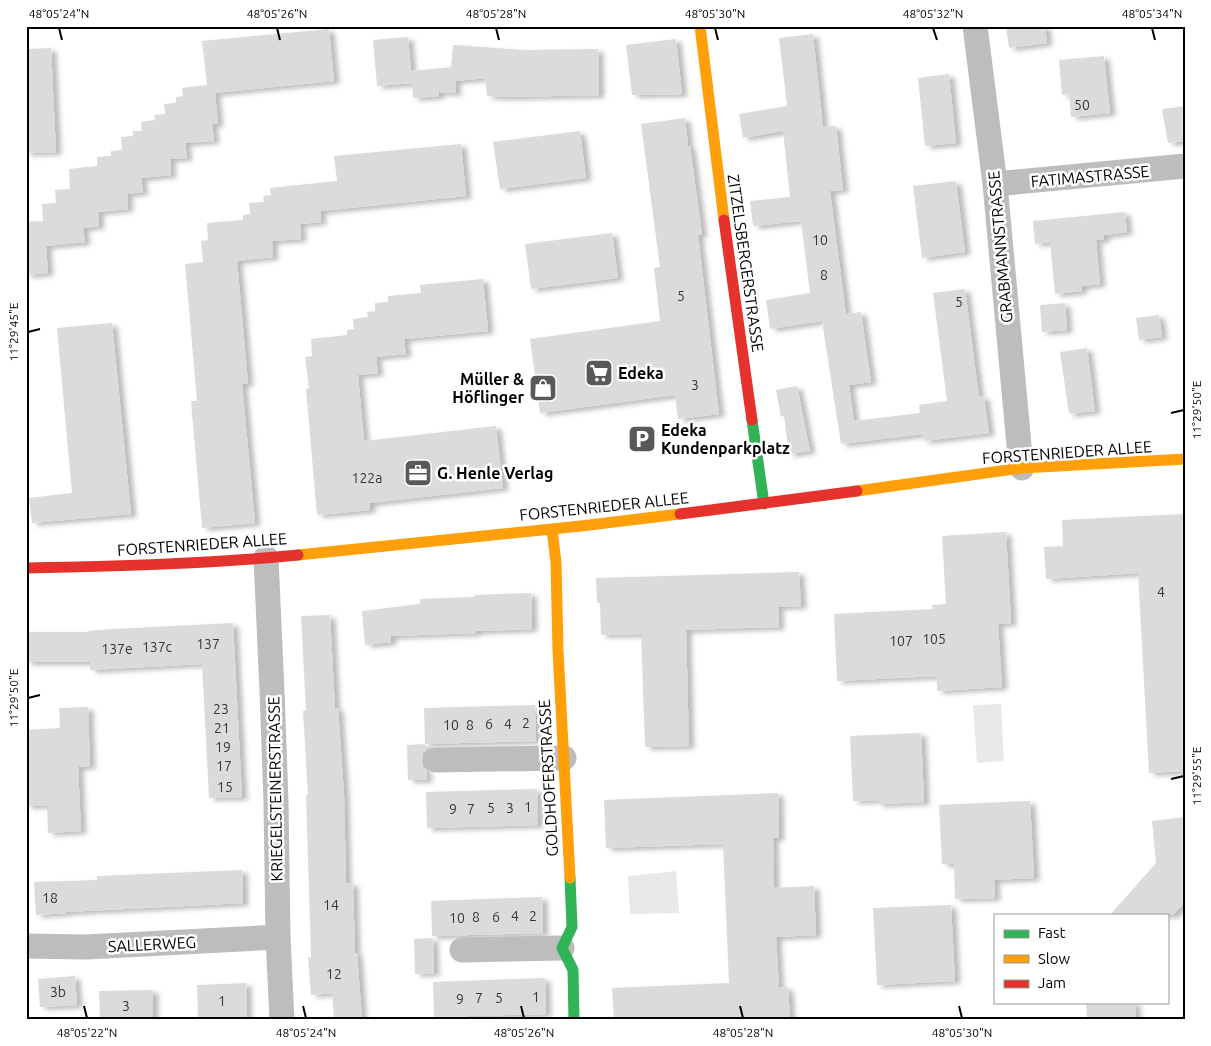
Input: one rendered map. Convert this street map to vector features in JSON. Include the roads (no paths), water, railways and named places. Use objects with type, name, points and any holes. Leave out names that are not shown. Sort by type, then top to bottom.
[{"type":"street","name":"ZITZELSBERGERSTRASSE","points":[[700,26],[725,239],[764,504]]},
{"type":"street","name":"GRABMANNSTRASSE","points":[[975,26],[995,184],[1022,468]]},
{"type":"street","name":"FATIMASTRASSE","points":[[995,184],[1185,166]]},
{"type":"street","name":"FORSTENRIEDER ALLEE","points":[[26,568],[127,566],[266,558],[552,529],[764,504],[1022,468],[1185,460]]},
{"type":"street","name":"GOLDHOFERSTRASSE","points":[[552,529],[556,563],[572,927],[562,948]]},
{"type":"street","name":"KRIEGELSTEINERSTRASSE","points":[[266,558],[276,802],[278,937],[282,1020]]},
{"type":"street","points":[[436,760],[564,758]]},
{"type":"street","name":"SALLERWEG","points":[[26,946],[86,947],[278,937]]},
{"type":"street","points":[[462,950],[562,948],[573,970],[574,1020]]},
{"type":"place","name":"Edeka","points":[[599,373]]},
{"type":"place","name":"Müller & Höflinger","points":[[543,388]]},
{"type":"place","name":"Edeka Kundenparkplatz","points":[[642,439]]},
{"type":"place","name":"G. Henle Verlag","points":[[418,473]]}]
